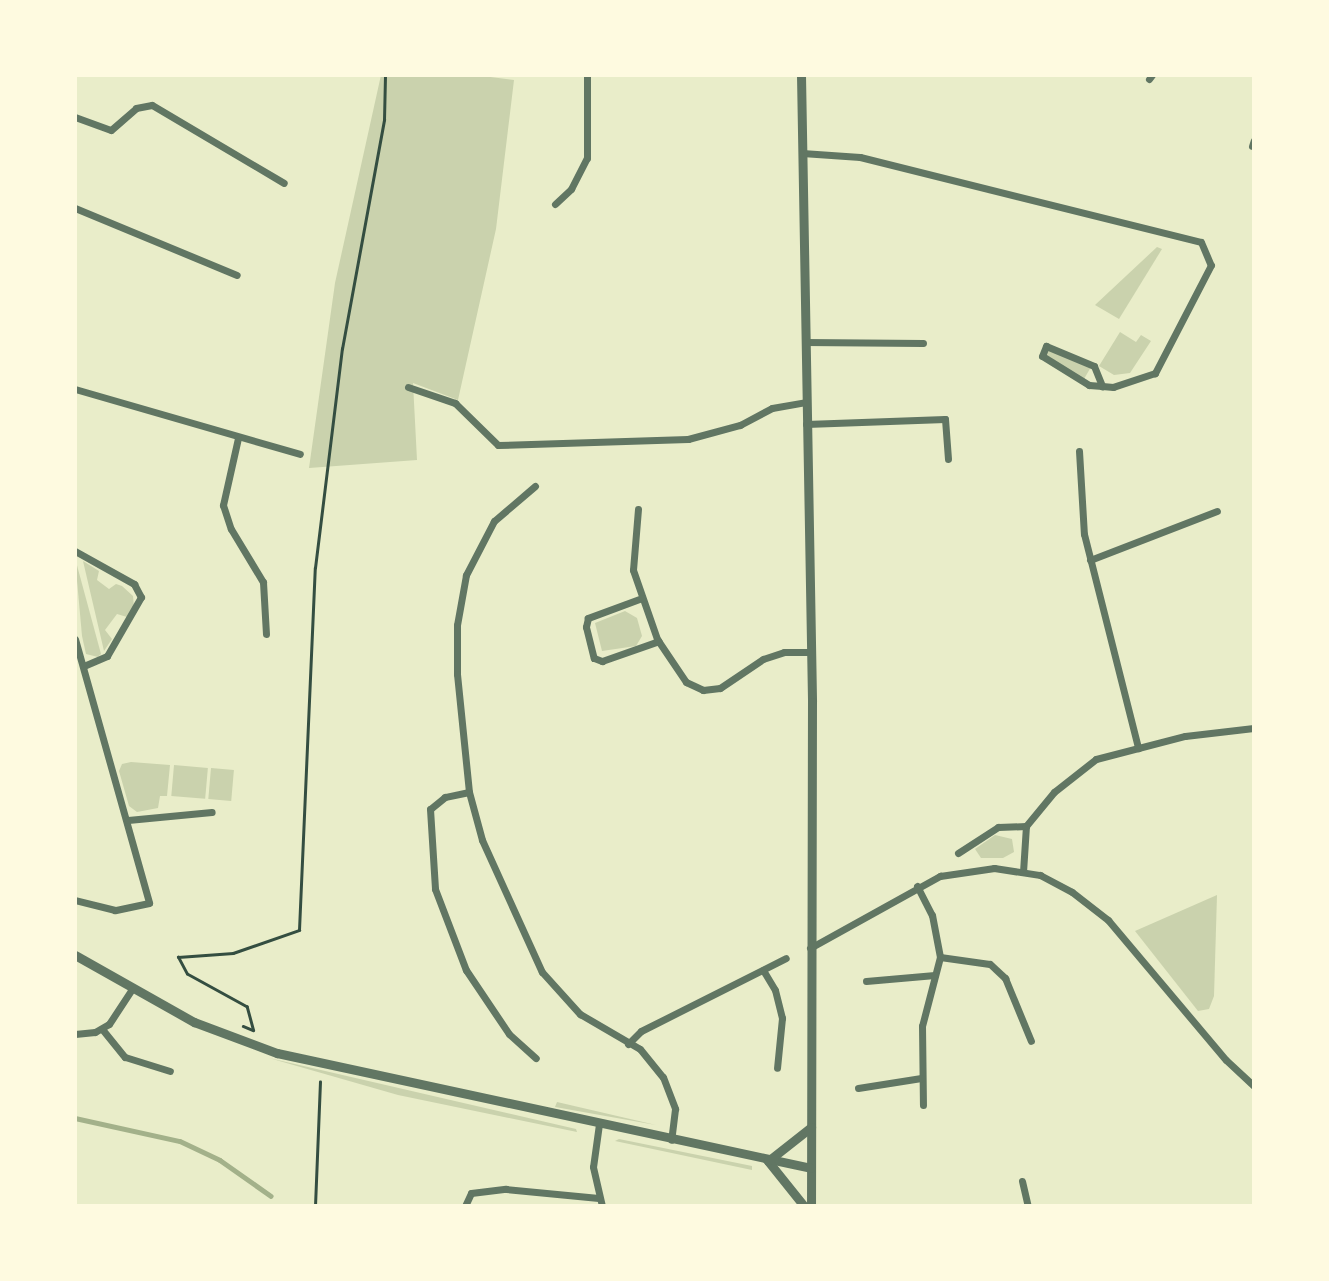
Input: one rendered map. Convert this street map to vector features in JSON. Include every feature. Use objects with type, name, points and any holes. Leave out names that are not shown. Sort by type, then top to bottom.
[{"type":"street","points":[[555,204],[571,189],[587,158],[587,75]]},
{"type":"street","points":[[801,75],[811,652],[811,1206]]},
{"type":"street","points":[[75,117],[111,130],[136,108],[152,105],[284,183]]},
{"type":"street","points":[[802,153],[860,157],[1201,242],[1211,265],[1155,373],[1137,381],[1102,386],[1090,385],[1042,356],[1046,345],[1094,366],[1102,386]]},
{"type":"street","points":[[75,208],[237,275]]},
{"type":"street","points":[[805,342],[923,343]]},
{"type":"street","points":[[408,387],[455,403],[498,445],[688,439],[740,425],[772,408],[806,402]]},
{"type":"street","points":[[75,389],[300,454]]},
{"type":"street","points":[[806,424],[946,419],[948,458]]},
{"type":"street","points":[[238,438],[223,505],[231,529],[263,582],[265,634]]},
{"type":"street","points":[[1079,451],[1084,534],[1138,748]]},
{"type":"street","points":[[535,486],[494,521],[466,575],[457,625],[457,674],[469,792],[482,840],[542,972],[580,1014],[640,1049],[673,1098],[671,1140]]},
{"type":"street","points":[[638,509],[633,570],[659,641],[686,682],[703,690],[734,682],[763,659],[784,652],[811,652]]},
{"type":"street","points":[[1090,560],[1217,510]]},
{"type":"street","points":[[75,551],[134,584],[141,597],[136,612],[107,656],[83,666]]},
{"type":"street","points":[[642,598],[588,618],[594,659],[602,661],[659,641]]},
{"type":"street","points":[[75,639],[128,820],[149,903],[115,910],[75,900]]},
{"type":"street","points":[[1023,872],[1026,826],[1054,792],[1096,759],[1138,748],[1254,727]]},
{"type":"street","points":[[469,792],[445,797],[430,809],[435,889],[466,970],[509,1034],[536,1058]]},
{"type":"street","points":[[128,820],[163,813],[212,812]]},
{"type":"street","points":[[958,853],[998,827],[1026,826]]},
{"type":"street","points":[[810,948],[917,886],[963,871],[994,868],[1023,872],[1072,892],[1108,920],[1226,1060],[1254,1086]]},
{"type":"street","points":[[917,886],[932,915],[940,957],[922,1026],[923,1105]]},
{"type":"street","points":[[75,955],[194,1022],[288,1056],[768,1161],[811,1168]]},
{"type":"street","points":[[940,957],[980,961],[1005,978],[1031,1041]]},
{"type":"street","points":[[628,1044],[641,1031],[786,958]]},
{"type":"street","points":[[762,970],[775,990],[782,1018],[777,1068]]},
{"type":"street","points":[[866,981],[935,975]]},
{"type":"street","points":[[75,1034],[102,1028],[119,1013],[132,989]]},
{"type":"street","points":[[102,1028],[114,1048],[125,1057],[170,1071]]},
{"type":"street","points":[[858,1088],[921,1078]]},
{"type":"street","points":[[465,1206],[471,1193],[506,1189],[601,1202],[593,1167],[599,1124]]},
{"type":"street","points":[[768,1161],[811,1127]]},
{"type":"street","points":[[768,1161],[804,1206]]},
{"type":"street","points":[[1022,1181],[1028,1206]]},
{"type":"path","points":[[243,1026],[253,1030],[247,1006],[187,974],[178,957],[233,953],[299,930],[306,715],[317,542],[348,311],[384,120],[384,75]]},
{"type":"path","points":[[315,1206],[320,1082]]},
{"type":"green space","points":[[381,75],[475,75],[514,80],[496,229],[458,400],[413,383],[417,460],[309,468],[335,283]]},
{"type":"green space","points":[[1157,247],[1162,249],[1119,319],[1095,305]]},
{"type":"green space","points":[[1120,332],[1136,342],[1141,335],[1151,341],[1130,373],[1114,375],[1099,366]]},
{"type":"green space","points":[[1048,347],[1091,367],[1084,379],[1043,355]]},
{"type":"green space","points":[[75,558],[101,654],[98,657],[86,654]]},
{"type":"green space","points":[[83,561],[99,571],[97,580],[109,589],[116,584],[133,596],[134,607],[127,617],[117,614],[105,630],[112,639],[104,651]]},
{"type":"green space","points":[[625,611],[637,618],[642,636],[636,646],[602,651],[595,623]]},
{"type":"green space","points":[[131,762],[170,765],[167,796],[160,796],[158,808],[137,812],[129,806],[119,771],[122,764]]},
{"type":"green space","points":[[174,765],[208,768],[205,799],[171,796]]},
{"type":"green space","points":[[211,768],[234,770],[231,801],[208,799]]},
{"type":"green space","points":[[995,835],[1012,839],[1014,852],[1003,858],[981,858],[975,849]]},
{"type":"green space","points":[[1217,895],[1214,996],[1209,1009],[1198,1011],[1135,931]]},
{"type":"green space","points":[[269,1058],[576,1129],[577,1132],[398,1095]]},
{"type":"green space","points":[[557,1102],[656,1125],[555,1107]]},
{"type":"green space","points":[[619,1139],[752,1166],[752,1170],[615,1141]]},
{"type":"waterway","points":[[75,1118],[180,1141],[220,1160],[271,1196]]}]
